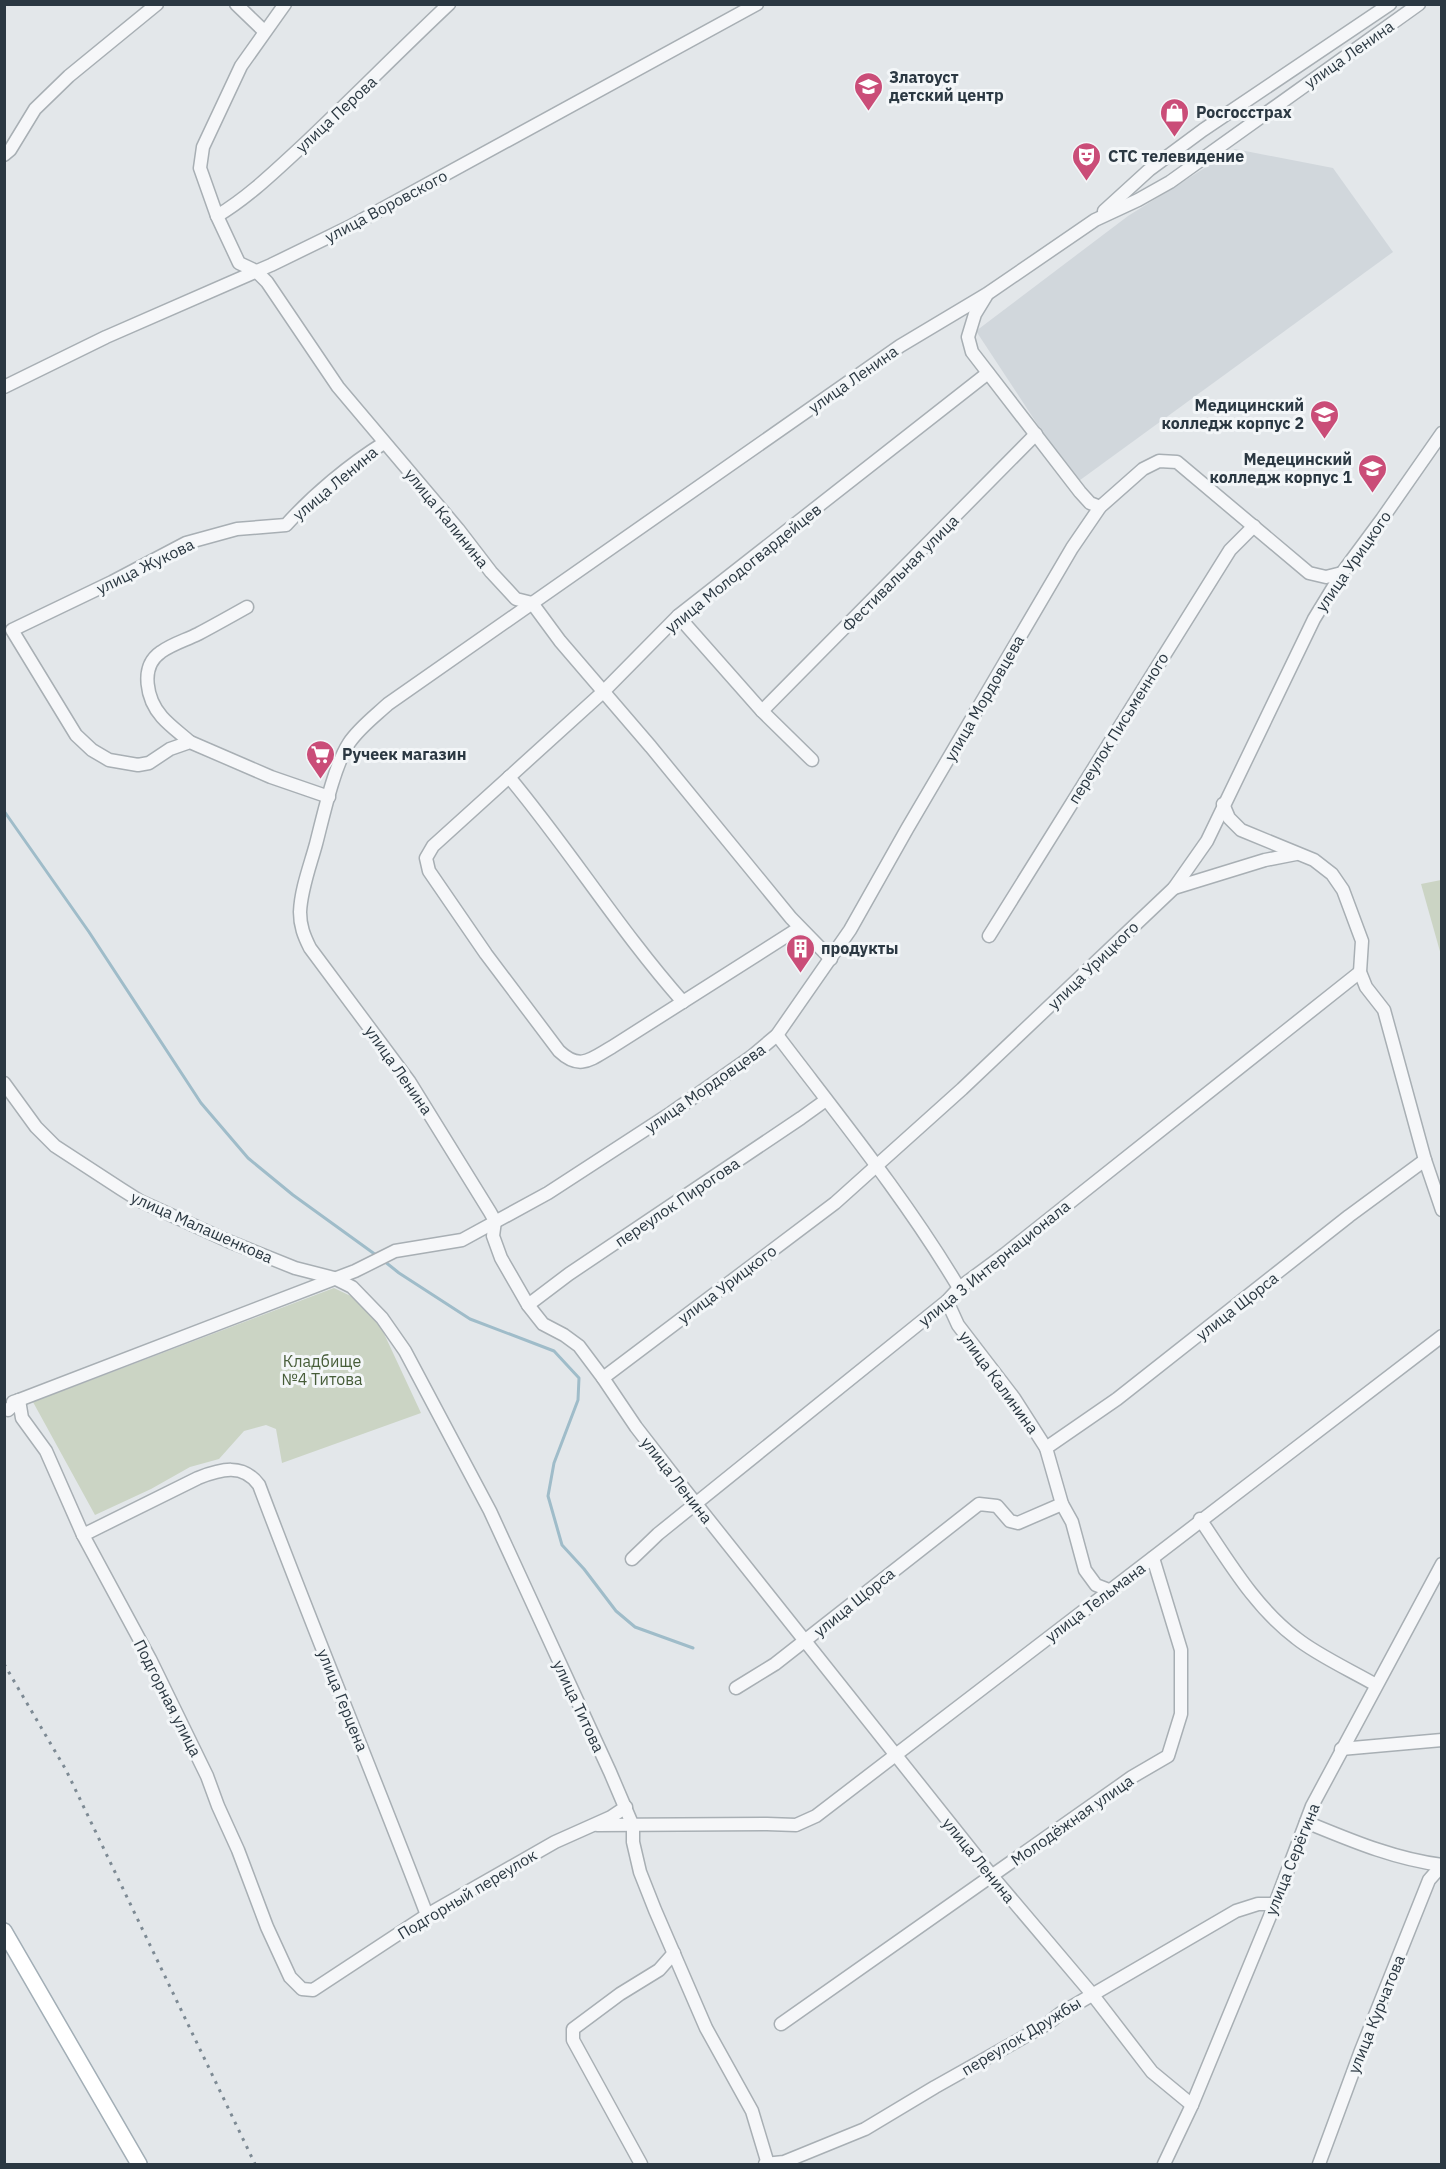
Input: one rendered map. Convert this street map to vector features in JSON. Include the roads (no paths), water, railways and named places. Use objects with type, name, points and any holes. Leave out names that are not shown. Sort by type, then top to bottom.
[{"type":"main road","points":[[4,1932],[139,2164]]},
{"type":"street","points":[[4,155],[35,109],[69,76],[157,4]]},
{"type":"street","points":[[236,4],[264,31]]},
{"type":"street","name":"улица Калинина","points":[[285,4],[241,66],[203,147],[200,168],[217,216],[240,263],[256,271],[267,282],[338,387],[458,529],[491,572],[516,599],[532,603],[560,641],[651,747],[800,928],[831,959]]},
{"type":"street","name":"улица Перова","points":[[217,216],[255,189],[377,76],[449,4]]},
{"type":"street","name":"улица Воровского","points":[[4,387],[105,337],[256,271],[349,227],[757,4]]},
{"type":"street","points":[[1095,220],[1149,170],[1203,130],[1390,4]]},
{"type":"street","name":"улица Ленина","points":[[1192,2105],[1152,2072],[1092,1994],[992,1876],[636,1427],[579,1346],[543,1324],[528,1305],[501,1258],[493,1236],[495,1221],[409,1080],[310,948],[302,931],[300,912],[329,797],[348,743],[388,704],[900,346],[987,294],[1095,220],[1170,182],[1419,4]]},
{"type":"street","points":[[987,294],[975,314],[968,337],[972,352],[1080,492],[1090,503],[1100,507]]},
{"type":"street","name":"улица Молодогвардейцев","points":[[800,928],[585,1062],[574,1062],[559,1051],[486,954],[429,871],[426,858],[433,846],[603,692],[678,616],[988,373]]},
{"type":"street","name":"улица Урицкого","points":[[603,1378],[835,1203],[962,1089],[1174,888],[1208,841],[1314,619],[1342,573],[1442,433]]},
{"type":"street","name":"Фестивальная улица","points":[[762,711],[1036,434]]},
{"type":"street","name":"улица Ленина","points":[[286,525],[305,503],[363,456],[384,443]]},
{"type":"street","name":"улица Мордовцева","points":[[334,1278],[355,1271],[385,1254],[417,1246],[462,1240],[573,1178],[751,1057],[777,1035],[850,930],[1066,559],[1100,507],[1143,470],[1159,461],[1177,462],[1309,573],[1326,577],[1342,573]]},
{"type":"street","name":"улица Жукова","points":[[190,742],[170,749],[149,763],[138,765],[108,760],[92,750],[76,735],[8,627],[112,582],[186,543],[237,529],[286,525]]},
{"type":"street","name":"переулок Письменного","points":[[988,936],[1230,550],[1254,526]]},
{"type":"street","points":[[247,607],[160,652],[150,663],[147,672],[148,688],[153,703],[162,717],[190,742],[271,777],[329,797]]},
{"type":"street","points":[[678,616],[762,711],[812,759]]},
{"type":"street","points":[[509,777],[549,825],[648,962],[683,1002]]},
{"type":"street","points":[[1224,804],[1229,818],[1241,830],[1314,860],[1332,874],[1343,890],[1362,941],[1360,972],[1366,987],[1384,1010],[1425,1160],[1442,1210]]},
{"type":"street","points":[[1174,888],[1276,857],[1297,854]]},
{"type":"street","name":"улица 3 Интернационала","points":[[632,1559],[658,1534],[947,1301],[959,1288],[1360,972]]},
{"type":"street","points":[[777,1035],[876,1165],[925,1234],[959,1288]]},
{"type":"street","name":"улица Малашенкова","points":[[4,1083],[36,1126],[55,1146],[140,1201],[295,1268],[334,1278]]},
{"type":"street","name":"переулок Пирогова","points":[[528,1305],[569,1274],[826,1100]]},
{"type":"street","name":"улица Щорса","points":[[1046,1448],[1117,1399],[1349,1216],[1425,1160]]},
{"type":"street","points":[[352,1287],[351,1280],[355,1271]]},
{"type":"street","points":[[6,1408],[19,1400],[334,1278]]},
{"type":"street","name":"улица Титова","points":[[334,1278],[352,1287],[382,1318],[405,1351],[490,1510],[626,1807],[633,1827],[633,1842],[640,1872],[706,2028],[752,2111],[767,2164]]},
{"type":"street","name":"улица Калинина","points":[[947,1301],[958,1325],[1014,1398],[1046,1448],[1062,1504],[1072,1521],[1085,1570],[1096,1585],[1109,1590]]},
{"type":"street","name":"улица Тельмана","points":[[588,1826],[767,1824],[796,1826],[816,1816],[1442,1336]]},
{"type":"street","name":"Подгорная улица","points":[[19,1400],[22,1418],[46,1451],[83,1535],[150,1659],[207,1776],[267,1927],[290,1977],[302,1989],[313,1990]]},
{"type":"street","name":"улица Герцена","points":[[83,1535],[213,1472],[230,1469],[251,1474],[259,1485],[307,1613],[427,1915]]},
{"type":"street","name":"улица Щорса","points":[[736,1688],[775,1664],[979,1504],[997,1506],[1010,1521],[1018,1523],[1062,1504]]},
{"type":"street","points":[[1200,1520],[1242,1581],[1267,1612],[1297,1639],[1376,1685]]},
{"type":"street","name":"Молодёжная улица","points":[[781,2024],[1132,1778],[1168,1756],[1180,1714],[1181,1650],[1153,1558]]},
{"type":"street","name":"улица Серёгина","points":[[1164,2164],[1192,2105],[1275,1904],[1306,1822],[1341,1749],[1442,1564]]},
{"type":"street","points":[[1341,1749],[1442,1740]]},
{"type":"street","name":"Подгорный переулок","points":[[313,1990],[427,1915],[555,1842],[611,1817],[626,1807]]},
{"type":"street","name":"улица Курчатова","points":[[1306,1822],[1355,1843],[1397,1857],[1442,1867]]},
{"type":"street","name":"улица Курчатова","points":[[1319,2164],[1360,2053],[1429,1880],[1442,1867]]},
{"type":"street","name":"переулок Дружбы","points":[[767,2164],[784,2162],[865,2129],[934,2086],[1047,2024],[1092,1994],[1236,1911],[1258,1904],[1275,1904]]},
{"type":"street","points":[[641,2164],[573,2040],[573,2029],[620,1994],[659,1970],[674,1953]]},
{"type":"waterway","points":[[4,811],[89,932],[201,1103],[248,1158],[293,1195],[376,1255]]},
{"type":"waterway","points":[[384,1261],[470,1319],[554,1351],[579,1378],[578,1400],[554,1463],[548,1496],[562,1545],[584,1569],[616,1611],[635,1627],[693,1648]]},
{"type":"railway","points":[[4,1664],[66,1770],[255,2164]]},
{"type":"place","name":"Златоуст детский центр","points":[[868,112]]},
{"type":"place","name":"Росгосстрах","points":[[1175,138]]},
{"type":"place","name":"СТС телевидение","points":[[1087,182]]},
{"type":"place","name":"Медицинский колледж корпус 2","points":[[1325,440]]},
{"type":"place","name":"Медецинский колледж корпус 1","points":[[1373,494]]},
{"type":"place","name":"Ручеек магазин","points":[[321,780]]},
{"type":"place","name":"продукты","points":[[800,974]]},
{"type":"park label","name":"Кладбище №4 Титова","points":[[322,1370]]}]
